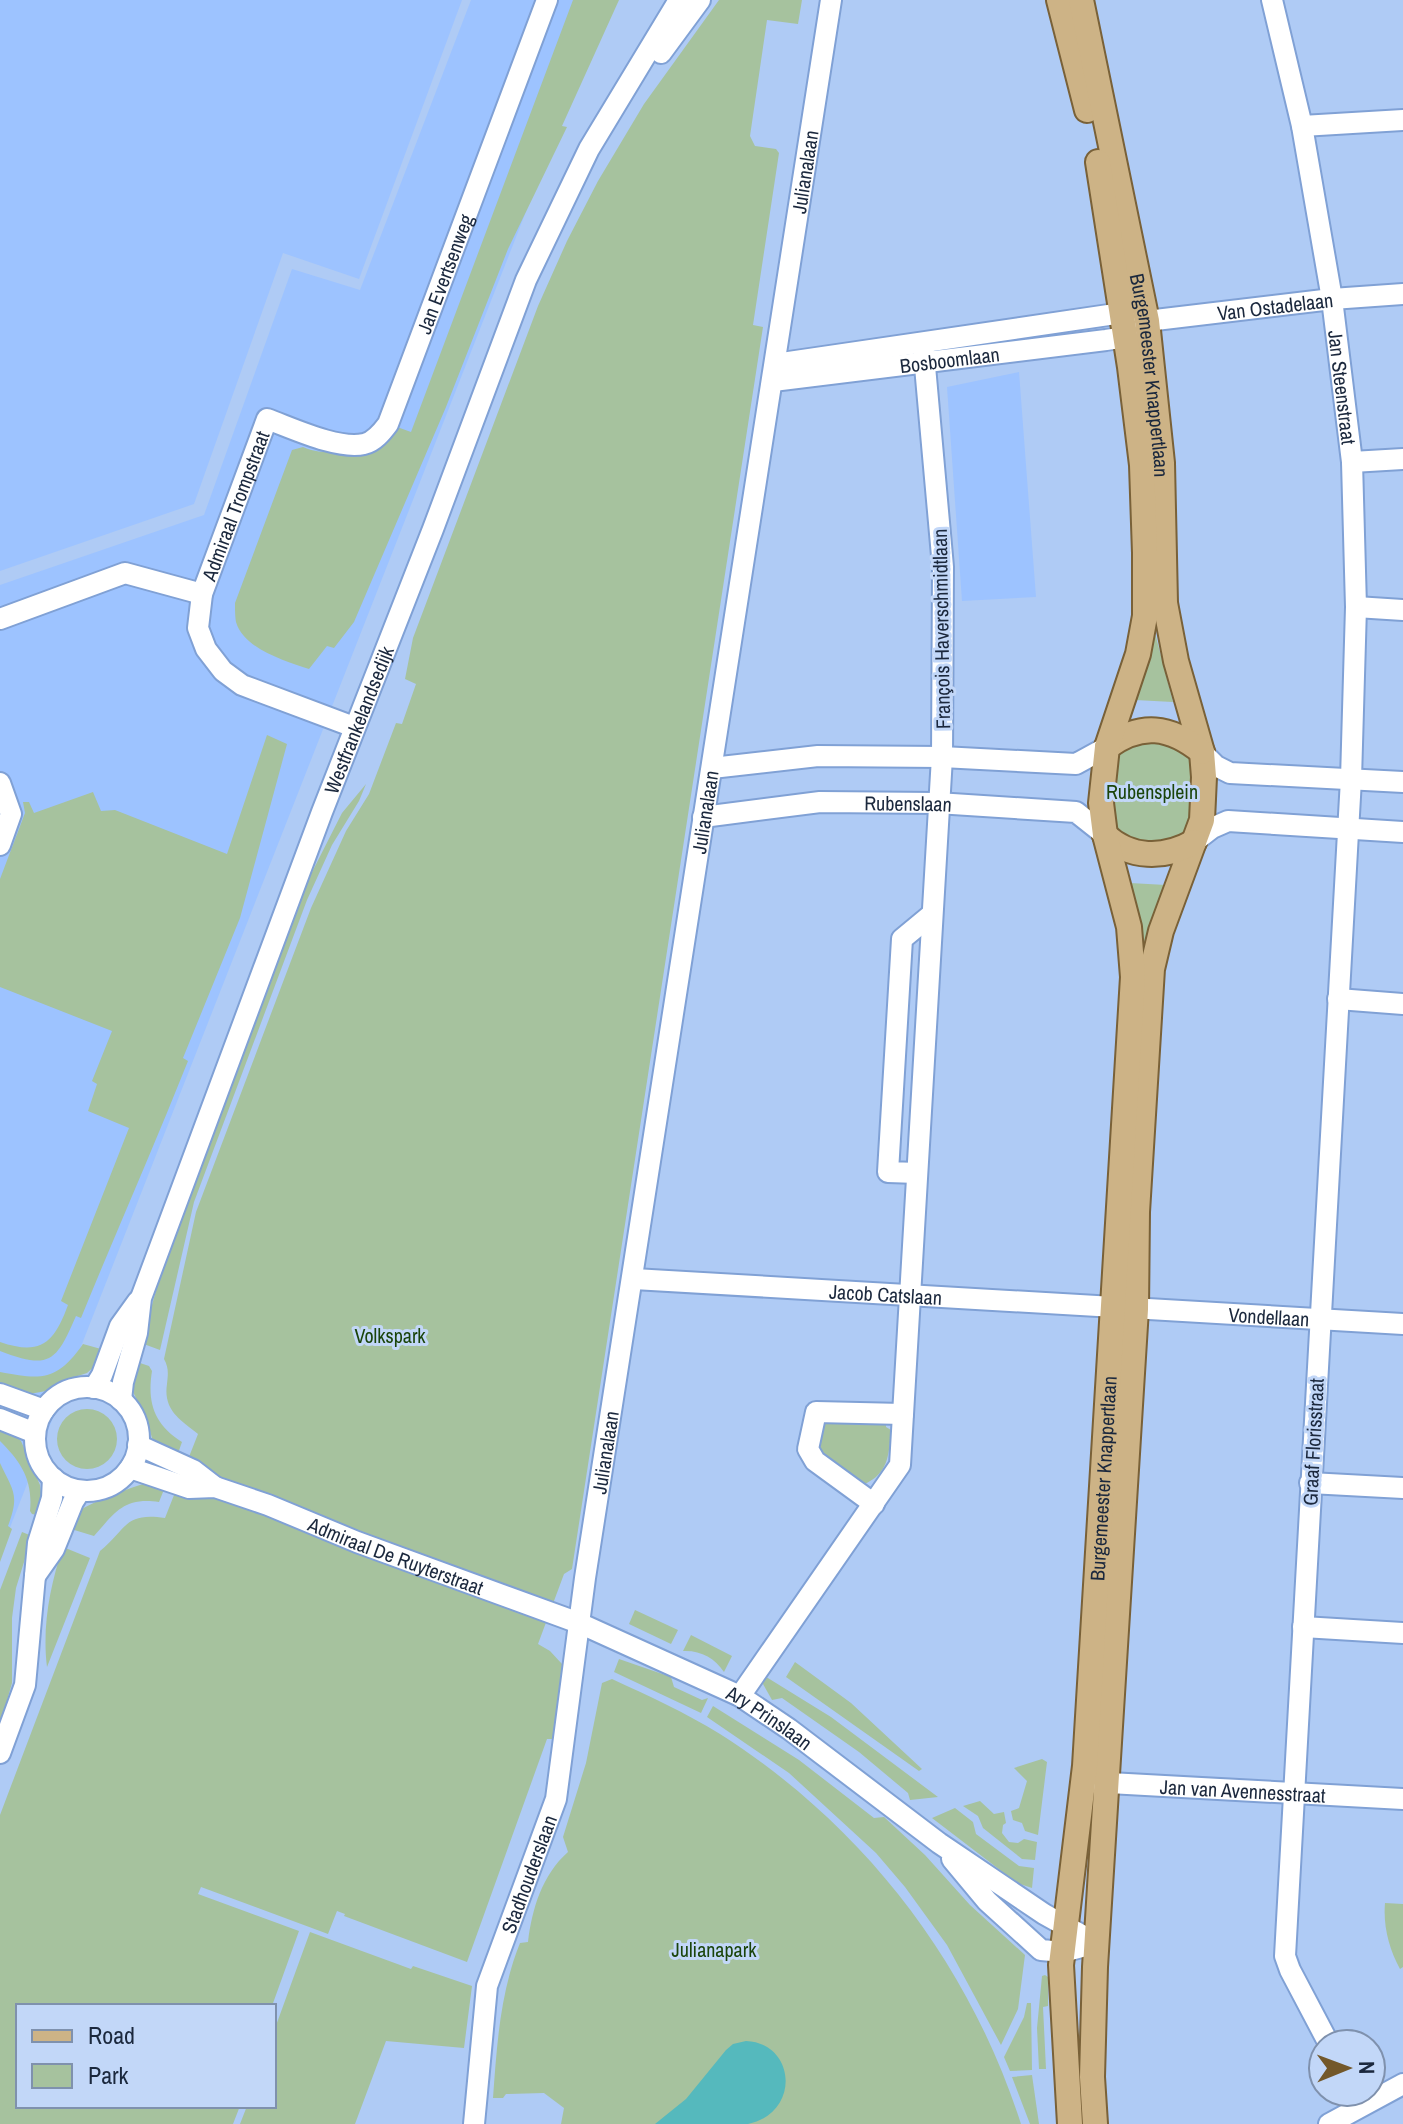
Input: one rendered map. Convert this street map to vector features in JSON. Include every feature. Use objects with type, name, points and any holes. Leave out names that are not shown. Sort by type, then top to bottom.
[{"type":"main road","name":"Burgemeester Knappertlaan","points":[[1059,0],[1107,206],[1142,465],[1147,591],[1138,654],[1107,747]]},
{"type":"main road","name":"Burgemeester Knappertlaan","points":[[1081,0],[1147,321],[1162,463],[1165,603],[1176,661],[1202,752]]},
{"type":"main road","points":[[1144,731],[1175,734],[1202,752],[1205,792],[1202,820],[1194,842],[1166,854],[1138,854],[1115,845],[1105,835],[1101,803],[1107,747],[1126,733],[1144,731]]},
{"type":"main road","name":"Burgemeester Knappertlaan","points":[[1095,2124],[1092,2077],[1096,1943],[1095,1782],[1125,1309],[1133,951],[1105,835]]},
{"type":"main road","name":"Burgemeester Knappertlaan","points":[[1125,1309],[1137,1212],[1152,969],[1161,931],[1194,842]]},
{"type":"main road","name":"Burgemeester Knappertlaan","points":[[1070,2124],[1062,2010],[1063,1952],[1065,1927],[1095,1782]]},
{"type":"street","name":"Jan Evertsenweg","points":[[267,419],[338,443],[365,444],[380,435],[388,424],[547,0]]},
{"type":"street","name":"Westfrankelandsedijk","points":[[121,1400],[137,1333],[141,1298],[354,727],[433,529],[526,280],[589,149],[679,0]]},
{"type":"street","name":"Westfrankelandsedijk","points":[[589,149],[700,0]]},
{"type":"street","name":"Julianalaan","points":[[579,1623],[831,0]]},
{"type":"street","name":"Jan Steenstraat","points":[[1272,0],[1302,126],[1332,299],[1352,462],[1356,607],[1349,829]]},
{"type":"street","points":[[1302,126],[1403,120]]},
{"type":"street","name":"Van Ostadelaan","points":[[1147,321],[1332,299],[1403,294]]},
{"type":"street","points":[[1124,325],[1147,321]]},
{"type":"street","name":"Bosboomlaan","points":[[774,372],[1124,325]]},
{"type":"street","name":"François Haverschmidtlaan","points":[[740,1696],[900,1465],[942,757],[943,567],[924,352]]},
{"type":"street","name":"Admiraal Trompstraat","points":[[267,419],[202,594],[198,628],[206,649],[223,671],[242,685],[354,727]]},
{"type":"street","points":[[1352,462],[1403,459]]},
{"type":"street","name":"Admiraal Trompstraat","points":[[0,619],[125,573],[202,594]]},
{"type":"street","points":[[1356,607],[1403,610]]},
{"type":"street","points":[[712,768],[818,756],[942,757],[1076,764],[1107,747]]},
{"type":"street","points":[[1202,752],[1216,766],[1230,773],[1403,782]]},
{"type":"street","points":[[0,783],[11,814],[0,845]]},
{"type":"street","name":"Rubenslaan","points":[[703,817],[820,802],[937,803],[1076,812],[1105,835]]},
{"type":"street","points":[[1194,842],[1212,828],[1228,821],[1403,832]]},
{"type":"street","name":"Graaf Florisstraat","points":[[1321,2028],[1285,1956],[1349,829]]},
{"type":"street","points":[[917,1173],[888,1172],[902,939],[931,915]]},
{"type":"street","points":[[1338,999],[1403,1004]]},
{"type":"street","name":"Jacob Catslaan","points":[[634,1279],[1125,1309]]},
{"type":"street","name":"Westfrankelandsedijk","points":[[94,1388],[120,1326],[141,1298]]},
{"type":"street","name":"Vondellaan","points":[[1125,1309],[1403,1324]]},
{"type":"street","points":[[94,1388],[121,1400],[135,1420],[138,1445],[130,1468],[123,1477],[103,1488],[80,1491],[53,1478],[39,1458],[35,1433],[44,1410],[61,1394],[71,1390],[94,1388]]},
{"type":"street","points":[[0,1394],[44,1410]]},
{"type":"street","points":[[874,1504],[815,1461],[808,1449],[816,1412],[903,1414]]},
{"type":"street","points":[[0,1419],[35,1433]]},
{"type":"street","name":"Admiraal De Ruyterstraat","points":[[138,1445],[193,1470],[215,1487],[579,1623]]},
{"type":"street","name":"Admiraal De Ruyterstraat","points":[[130,1468],[189,1488],[215,1487]]},
{"type":"street","points":[[0,1753],[25,1685],[38,1543],[52,1498],[53,1478]]},
{"type":"street","points":[[1310,1483],[1403,1488]]},
{"type":"street","points":[[35,1576],[54,1549],[80,1491]]},
{"type":"street","name":"Ary Prinslaan","points":[[579,1623],[740,1696],[789,1729],[939,1843],[1065,1927],[1096,1943]]},
{"type":"street","name":"Stadhouderslaan","points":[[474,2124],[487,1986],[556,1799],[579,1623]]},
{"type":"street","points":[[1303,1627],[1403,1633]]},
{"type":"street","name":"Jan van Avennesstraat","points":[[1095,1782],[1403,1799]]},
{"type":"street","name":"Ary Prinslaan","points":[[939,1843],[987,1901],[1041,1950],[1063,1952]]},
{"type":"street","points":[[1063,1952],[1096,1943]]},
{"type":"street","points":[[1329,2124],[1348,2108]]},
{"type":"shaded area","points":[[0,0],[462,0],[359,279],[283,253],[194,504],[0,571]]},
{"type":"shaded area","points":[[471,0],[609,0],[0,1553],[0,585],[204,515],[292,269],[360,290]]},
{"type":"shaded area","points":[[1019,372],[1036,597],[962,601],[947,387]]},
{"type":"shaded area","points":[[746,2041],[763,2045],[775,2053],[783,2065],[786,2079],[784,2093],[777,2107],[765,2117],[748,2124],[655,2124],[686,2099],[726,2050],[733,2044]]},
{"type":"green space","points":[[573,0],[619,0],[562,126],[567,127],[508,249],[446,407],[354,622],[334,648],[327,646],[309,669],[277,658],[256,647],[240,631],[235,603],[292,450],[303,447],[319,451],[371,452],[383,445],[397,427],[411,432]]},
{"type":"green space","name":"Volkspark","points":[[719,0],[802,0],[798,24],[767,20],[750,136],[755,146],[776,149],[779,153],[753,325],[763,327],[572,1569],[564,1574],[538,1644],[562,1664],[554,1739],[547,1739],[467,1962],[337,1911],[328,1934],[201,1887],[198,1894],[299,1931],[273,2004],[16,2004],[16,2108],[239,2108],[233,2124],[0,2124],[0,1815],[100,1551],[134,1520],[165,1518],[198,1434],[170,1408],[164,1359],[196,1212],[311,908],[346,831],[369,794],[396,723],[402,724],[416,684],[405,679],[413,638],[538,306],[598,181],[644,104]]},
{"type":"green space","points":[[1155,633],[1173,702],[1135,700]]},
{"type":"green space","points":[[267,735],[287,744],[240,918],[183,1058],[188,1061],[81,1318],[76,1316],[63,1344],[49,1358],[30,1360],[0,1351],[0,1342],[14,1346],[36,1346],[44,1343],[57,1329],[68,1305],[61,1301],[129,1128],[88,1111],[97,1084],[92,1081],[112,1031],[0,987],[0,879],[25,813],[23,802],[29,802],[34,813],[93,792],[101,811],[115,810],[227,854]]},
{"type":"green space","name":"Rubensplein","points":[[1171,740],[1193,759],[1193,820],[1185,838],[1130,846],[1108,820],[1110,768],[1122,744]]},
{"type":"green space","points":[[366,784],[332,845],[307,900],[194,1202],[160,1350],[141,1343],[162,1270],[308,880],[342,813]]},
{"type":"green space","points":[[1130,883],[1166,885],[1145,949],[1144,949]]},
{"type":"green space","points":[[83,1344],[101,1349],[96,1365],[87,1373],[62,1381],[46,1391],[24,1395],[0,1388],[0,1372],[48,1375],[65,1365]]},
{"type":"green space","points":[[137,1362],[149,1366],[152,1371],[152,1403],[165,1428],[182,1442],[177,1456],[157,1445],[152,1438],[131,1388]]},
{"type":"green space","points":[[87,1409],[109,1417],[117,1439],[109,1461],[87,1469],[65,1461],[57,1439],[65,1417]]},
{"type":"green space","points":[[824,1422],[886,1423],[891,1430],[886,1463],[873,1480],[865,1484],[820,1453],[817,1449]]},
{"type":"green space","points":[[0,1423],[21,1441],[40,1485],[42,1501],[37,1515],[30,1511],[30,1490],[24,1472],[0,1441]]},
{"type":"green space","points":[[0,1463],[11,1487],[14,1507],[8,1526],[12,1529],[0,1562]]},
{"type":"green space","points":[[147,1483],[165,1487],[159,1502],[128,1504],[94,1536],[71,1529],[84,1508]]},
{"type":"green space","points":[[22,1532],[32,1536],[16,1588],[12,1618],[12,1683],[0,1725],[0,1590]]},
{"type":"green space","points":[[63,1547],[90,1558],[47,1667],[48,1606]]},
{"type":"green space","points":[[635,1610],[678,1630],[671,1644],[629,1624]]},
{"type":"green space","points":[[691,1635],[732,1656],[724,1672],[706,1656],[683,1651]]},
{"type":"green space","points":[[619,1659],[671,1677],[674,1687],[702,1700],[708,1698],[701,1713],[614,1672]]},
{"type":"green space","points":[[795,1662],[851,1703],[922,1769],[919,1771],[786,1677]]},
{"type":"green space","points":[[763,1675],[831,1717],[938,1797],[910,1800],[908,1793],[859,1752],[782,1698],[772,1700],[763,1684]]},
{"type":"green space","name":"Julianapark","points":[[612,1679],[720,1734],[772,1770],[820,1811],[864,1855],[905,1902],[941,1953],[999,2064],[1021,2124],[561,2124],[564,2108],[544,2093],[506,2094],[503,2098],[493,2098],[500,2019],[513,1962],[520,1943],[528,1942],[532,1917],[545,1882],[568,1852],[563,1837],[586,1763],[602,1683]]},
{"type":"green space","points":[[713,1706],[799,1760],[874,1818],[884,1817],[925,1855],[970,1905],[1025,1955],[1018,2009],[1001,2045],[947,1945],[905,1887],[876,1853],[789,1773],[707,1717]]},
{"type":"green space","points":[[1042,1759],[1047,1762],[1038,1835],[1025,1831],[1022,1823],[1013,1820],[1011,1811],[1019,1808],[1027,1781],[1014,1768]]},
{"type":"green space","points":[[980,1801],[994,1814],[1004,1812],[1006,1823],[1002,1833],[1009,1842],[1018,1843],[1024,1839],[1037,1842],[1035,1860],[1022,1859],[983,1828],[978,1816],[963,1806]]},
{"type":"green space","points":[[955,1808],[973,1822],[976,1834],[1019,1866],[1034,1868],[1032,1888],[1017,1883],[932,1818]]},
{"type":"green space","points":[[1385,1903],[1403,1904],[1403,1967],[1400,1969],[1388,1937]]},
{"type":"green space","points":[[310,1932],[411,1969],[413,1966],[472,1986],[464,2048],[386,2041],[355,2124],[240,2124],[246,2108],[276,2108],[276,2026]]},
{"type":"green space","points":[[1042,1976],[1048,1977],[1048,2006],[1043,2007],[1046,2069],[1039,2069],[1037,2028]]},
{"type":"green space","points":[[1027,2003],[1031,2003],[1032,2070],[1010,2071],[1004,2057],[1024,2017]]},
{"type":"green space","points":[[1032,2075],[1039,2124],[1030,2124],[1012,2077]]}]
